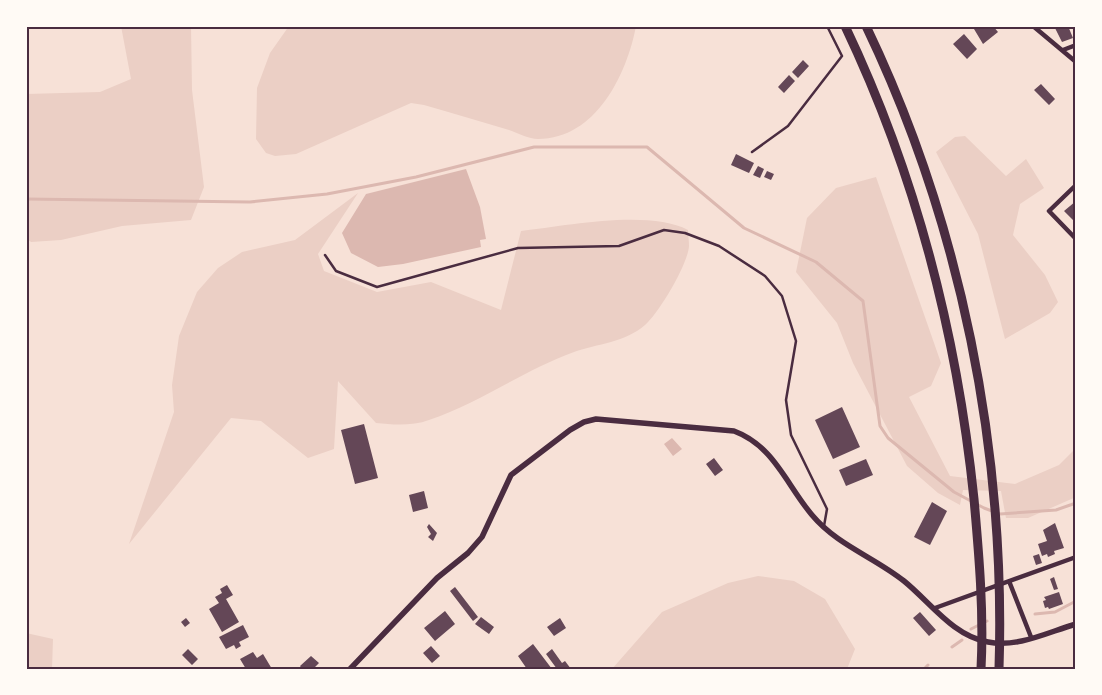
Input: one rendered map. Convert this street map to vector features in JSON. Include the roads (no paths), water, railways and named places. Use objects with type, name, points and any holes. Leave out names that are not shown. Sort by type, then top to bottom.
[{"type":"highway","points":[[845,26],[888,126],[916,207],[938,286],[953,352],[969,451],[980,575],[981,669]]},
{"type":"highway","points":[[866,26],[906,120],[935,202],[967,330],[988,448],[999,574],[1000,669]]},
{"type":"street","points":[[1033,26],[1076,62]]},
{"type":"street","points":[[1063,50],[1076,45]]},
{"type":"street","points":[[1076,185],[1049,211],[1076,239]]},
{"type":"street","points":[[350,669],[437,578],[473,548],[482,537],[511,475],[546,447],[584,422],[596,419],[734,431],[747,436],[766,450],[794,492],[824,528],[836,539],[904,581],[952,624],[972,638],[986,642],[1009,644],[1076,624]]},
{"type":"street","points":[[934,608],[1076,557]]},
{"type":"street","points":[[1009,581],[1031,637]]},
{"type":"lane","points":[[752,152],[788,126],[842,56],[827,26]]},
{"type":"lane","points":[[325,255],[336,270],[377,287],[518,248],[618,246],[664,230],[685,233],[719,246],[765,276],[782,296],[796,342],[786,400],[791,435],[827,510],[824,528]]},
{"type":"waterway","points":[[26,199],[250,202],[327,194],[416,177],[534,147],[647,147],[744,228],[816,262],[863,301],[880,426],[888,438],[954,492],[1000,514],[1056,510],[1076,503]]},
{"type":"waterway","points":[[1035,614],[1055,612],[1076,601]]},
{"type":"waterway","points":[[971,629],[987,621]]},
{"type":"waterway","points":[[952,647],[962,640]]},
{"type":"waterway","points":[[924,669],[928,665]]}]
